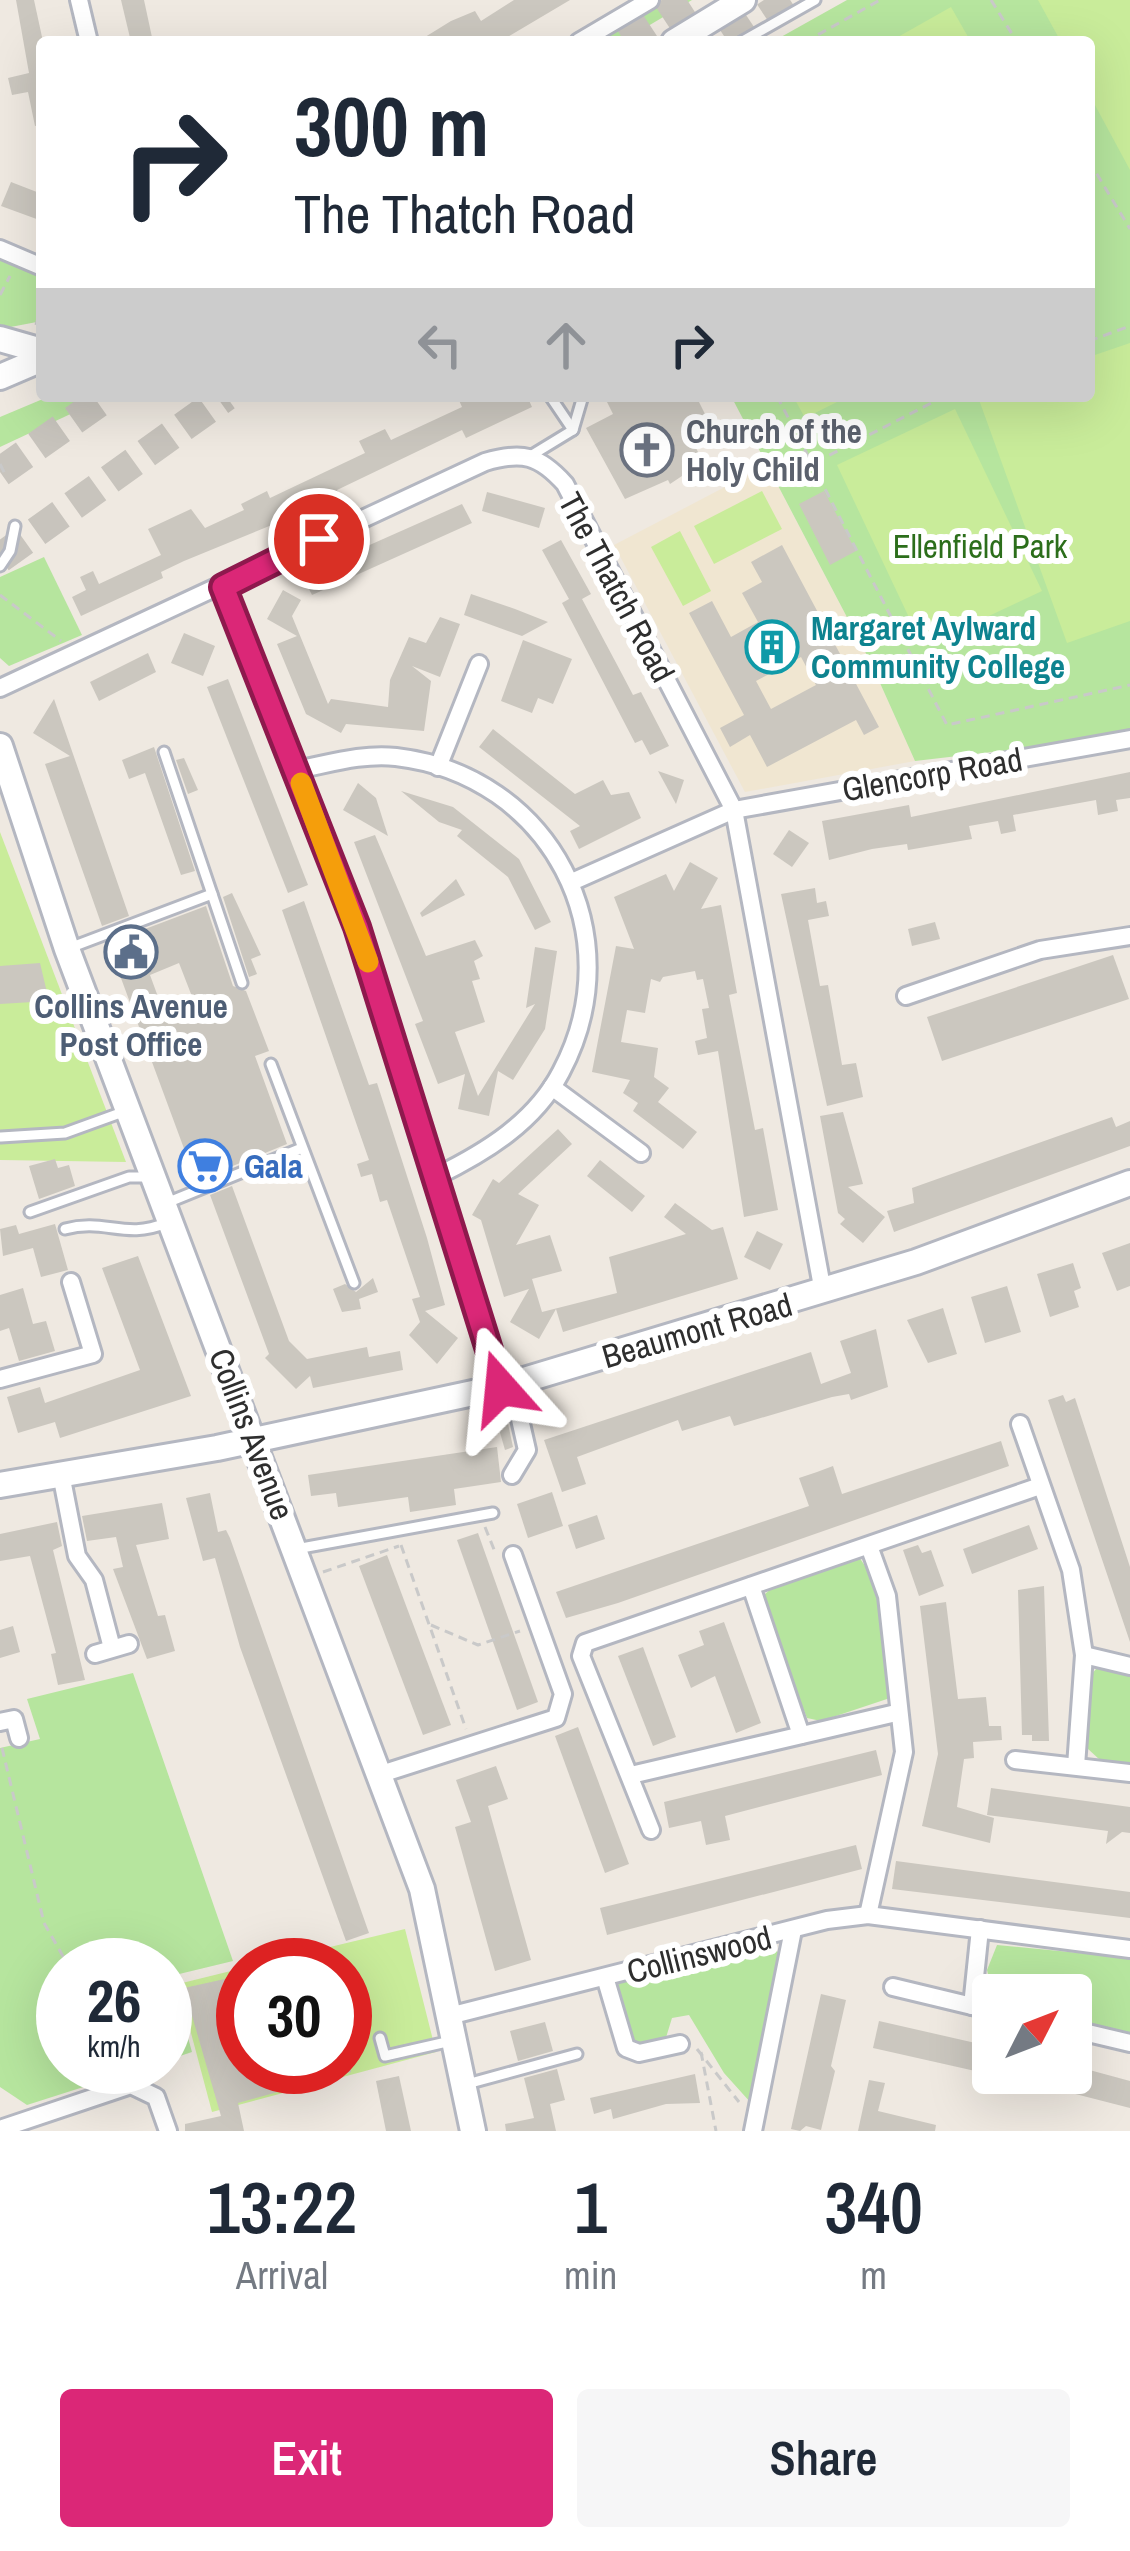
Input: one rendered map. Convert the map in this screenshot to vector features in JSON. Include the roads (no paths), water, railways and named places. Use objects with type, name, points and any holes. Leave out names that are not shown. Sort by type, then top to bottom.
[{"type":"main road","points":[[684,36],[743,0]]},
{"type":"main road","points":[[0,339],[36,353]]},
{"type":"main road","points":[[0,377],[36,358]]},
{"type":"main road","name":"Collins Avenue","points":[[0,746],[67,949],[422,1888],[473,2131]]},
{"type":"main road","name":"Beaumont Road","points":[[0,1485],[254,1441],[507,1386],[823,1292],[1130,1183]]},
{"type":"street","points":[[79,0],[88,36]]},
{"type":"street","points":[[589,36],[650,0]]},
{"type":"street","points":[[0,249],[36,265]]},
{"type":"street","points":[[0,688],[484,462],[532,455]]},
{"type":"street","name":"The Thatch Road","points":[[532,455],[565,484],[734,810],[823,1292]]},
{"type":"street","points":[[223,587],[357,927],[507,1386],[527,1450],[512,1475]]},
{"type":"street","points":[[439,766],[479,664]]},
{"type":"street","name":"Glencorp Road","points":[[574,881],[734,810],[1130,739]]},
{"type":"street","points":[[296,770],[371,756],[439,766],[495,796],[543,833],[574,881],[588,954],[572,1044],[552,1087],[509,1135],[437,1176]]},
{"type":"street","points":[[906,996],[1040,950],[1130,936]]},
{"type":"street","points":[[552,1087],[641,1153]]},
{"type":"street","points":[[0,1379],[18,1378],[93,1354],[70,1282]]},
{"type":"street","points":[[1021,1424],[1072,1570],[1084,1655],[1076,1766]]},
{"type":"street","points":[[61,1474],[77,1556],[94,1580],[112,1649]]},
{"type":"street","points":[[651,1830],[581,1657],[585,1643],[1040,1486]]},
{"type":"street","points":[[868,1915],[904,1752],[896,1713],[887,1596],[869,1546]]},
{"type":"street","points":[[381,1774],[556,1718],[562,1694],[506,1558]]},
{"type":"street","points":[[751,1586],[801,1735]]},
{"type":"street","points":[[1084,1655],[1130,1666]]},
{"type":"street","points":[[631,1775],[896,1713]]},
{"type":"street","points":[[0,1722],[14,1719],[10,1739]]},
{"type":"street","points":[[1015,1760],[1130,1773]]},
{"type":"street","name":"Collinswood","points":[[455,2028],[605,1977],[868,1915],[1130,1949]]},
{"type":"street","points":[[975,1974],[980,1929]]},
{"type":"street","name":"Collinswood","points":[[754,2127],[793,1930]]},
{"type":"street","name":"Collinswood","points":[[605,1977],[626,2048],[639,2053],[680,2044]]},
{"type":"street","points":[[893,1987],[972,2006]]},
{"type":"street","points":[[1092,2034],[1130,2043]]},
{"type":"street","points":[[0,2128],[131,2085],[156,2097],[167,2131]]},
{"type":"lane","points":[[752,36],[815,0]]},
{"type":"lane","points":[[554,402],[573,430]]},
{"type":"lane","points":[[532,455],[573,430],[582,402]]},
{"type":"lane","points":[[0,566],[10,551],[15,526]]},
{"type":"lane","points":[[164,752],[242,983]]},
{"type":"lane","points":[[67,949],[212,894]]},
{"type":"lane","points":[[271,1064],[354,1283]]},
{"type":"lane","points":[[1,1137],[65,1133],[128,1110]]},
{"type":"lane","points":[[65,1228],[97,1222],[124,1233],[142,1232],[168,1212],[302,1148]]},
{"type":"lane","points":[[30,1212],[129,1177],[153,1177]]},
{"type":"lane","points":[[296,1549],[493,1513]]},
{"type":"lane","points":[[380,2038],[385,2056],[455,2028]]},
{"type":"lane","points":[[465,2084],[577,2054]]},
{"type":"tunnel","points":[[634,36],[689,0]]},
{"type":"tunnel","points":[[737,36],[791,0]]},
{"type":"tunnel","points":[[0,472],[99,402]]},
{"type":"tunnel","points":[[0,558],[218,402]]},
{"type":"place","name":"Church of the Holy Child","points":[[647,450]]},
{"type":"place","name":"Margaret Aylward Community College","points":[[772,647]]},
{"type":"place","name":"Collins Avenue Post Office","points":[[131,952]]},
{"type":"place","name":"Gala","points":[[205,1166]]},
{"type":"park label","name":"Ellenfield Park","points":[[980,546]]}]
